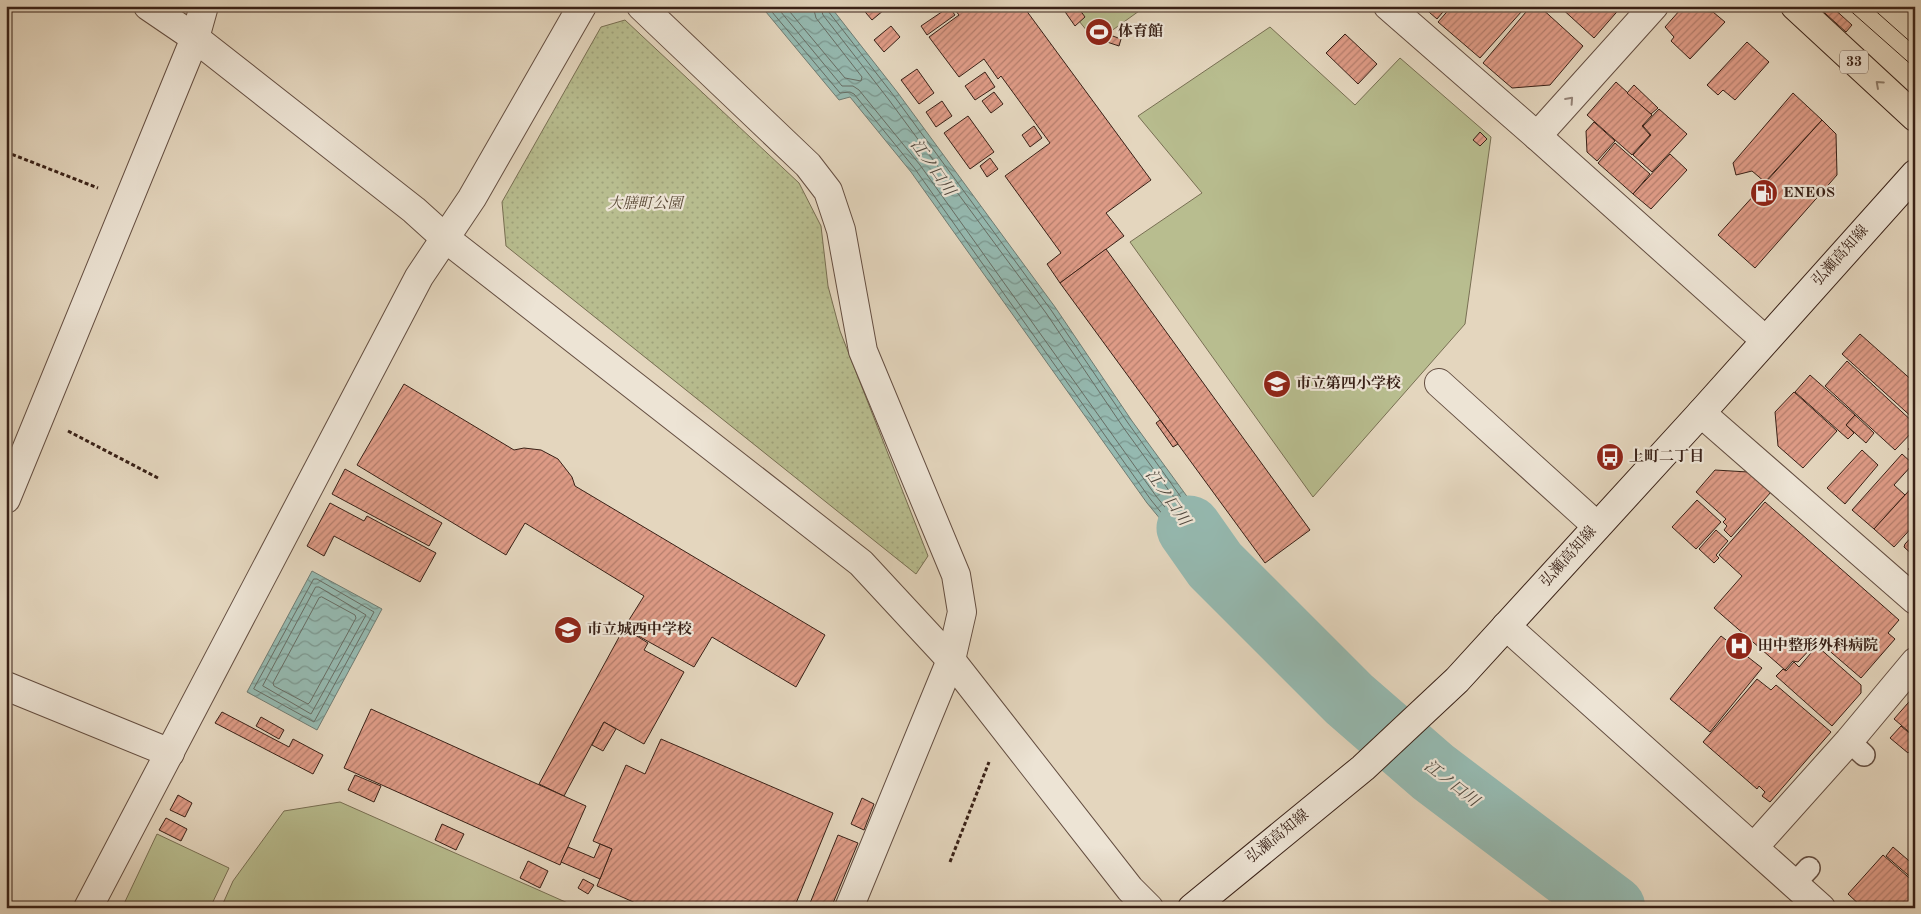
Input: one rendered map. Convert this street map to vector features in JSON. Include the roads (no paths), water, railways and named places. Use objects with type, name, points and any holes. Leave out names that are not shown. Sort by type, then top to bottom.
[{"type":"highway","name":"33","points":[[1795,6],[1915,117]]},
{"type":"street","points":[[148,6],[195,38],[414,210],[445,238],[861,563],[951,660],[1130,889],[1149,908]]},
{"type":"street","points":[[6,499],[14,460],[40,417],[195,38],[204,6]]},
{"type":"street","points":[[88,908],[419,277],[472,198],[582,6]]},
{"type":"street","points":[[1388,6],[1537,136],[1765,340]]},
{"type":"street","points":[[1537,136],[1654,6]]},
{"type":"street","points":[[648,8],[808,165],[828,191],[841,230],[863,351],[956,575],[962,612],[951,660],[848,908]]},
{"type":"street","name":"弘瀬高知線","points":[[1192,908],[1363,768],[1417,720],[1457,680],[1701,413],[1915,174]]},
{"type":"street","points":[[1439,383],[1597,526]]},
{"type":"street","points":[[1701,413],[1915,600]]},
{"type":"street","points":[[1506,626],[1754,847],[1802,876],[1821,908]]},
{"type":"street","points":[[1754,847],[1856,748],[1915,662]]},
{"type":"street","points":[[6,686],[170,753]]},
{"type":"water","points":[[761,6],[830,6],[898,93],[1055,307],[1132,421],[1213,532],[1260,591],[1235,604],[1195,561],[1147,503],[911,172],[850,97],[839,100]]},
{"type":"water","points":[[312,571],[382,609],[317,730],[247,692]]},
{"type":"waterway","name":"江ノ口川","points":[[1189,528],[1215,565],[1349,699],[1433,772],[1613,908]]},
{"type":"tram line","points":[[1845,6],[1915,68]]},
{"type":"tram line","points":[[1870,6],[1915,46]]},
{"type":"place","name":"体育館","points":[[1099,32]]},
{"type":"place","name":"ENEOS","points":[[1764,193]]},
{"type":"place","name":"市立第四小学校","points":[[1277,384]]},
{"type":"place","name":"上町二丁目","points":[[1610,457]]},
{"type":"place","name":"市立城西中学校","points":[[568,630]]},
{"type":"place","name":"田中整形外科病院","points":[[1739,646]]},
{"type":"park label","name":"大膳町公園","points":[[645,204]]}]
